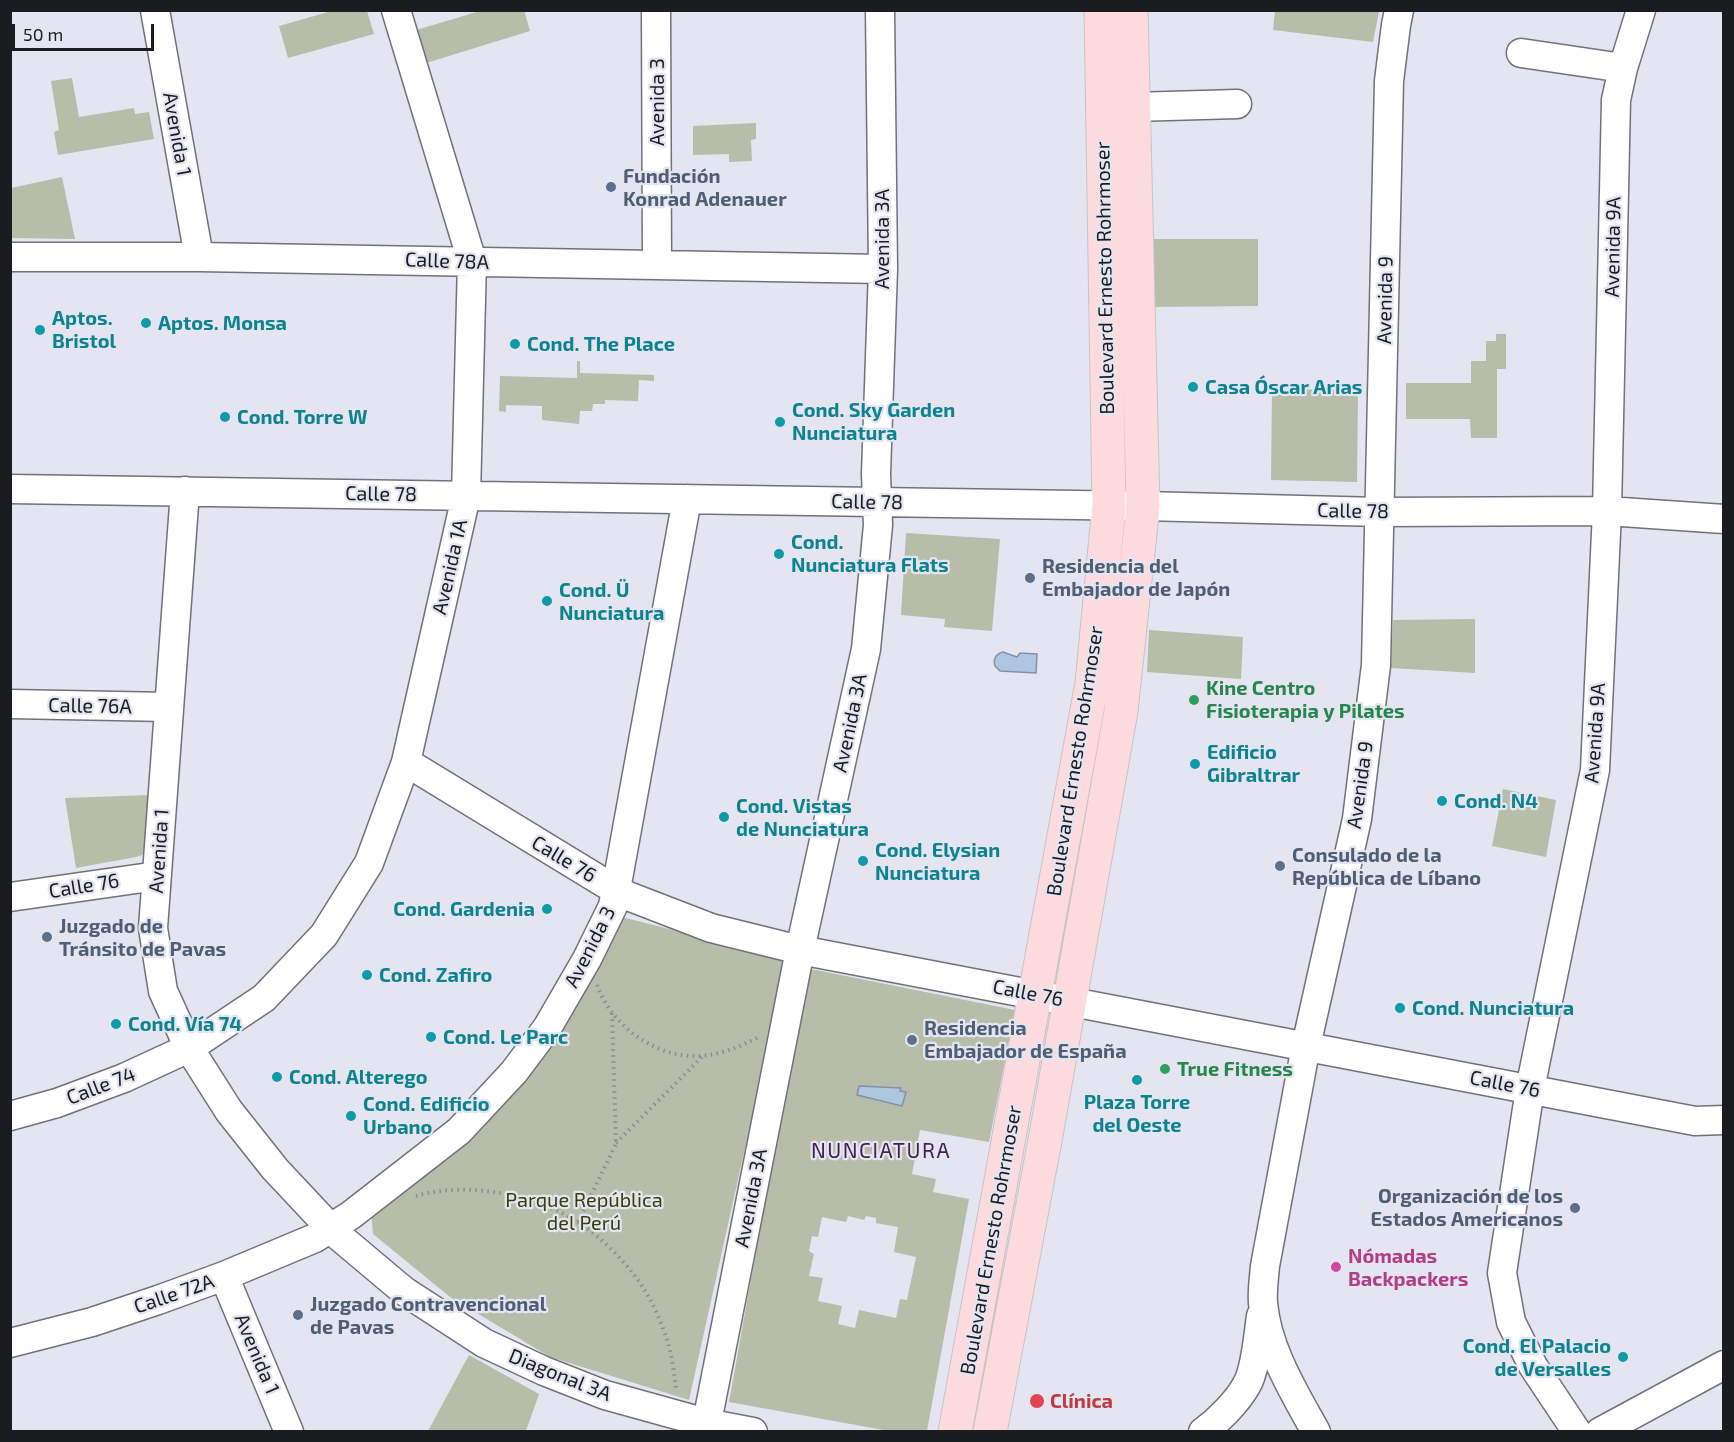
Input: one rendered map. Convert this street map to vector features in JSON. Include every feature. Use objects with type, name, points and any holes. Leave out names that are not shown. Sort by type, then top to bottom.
[{"type":"main road","name":"Boulevard Ernesto Rohrmoser","points":[[955,1431],[1092,683],[1109,506],[1101,10]]},
{"type":"main road","name":"Boulevard Ernesto Rohrmoser","points":[[990,1431],[1014,1336],[1121,711],[1143,506],[1131,10]]},
{"type":"street","name":"Avenida 1","points":[[155,10],[199,256]]},
{"type":"street","name":"Avenida 1A","points":[[189,1048],[264,998],[324,935],[369,863],[406,762],[466,496],[472,261],[396,10]]},
{"type":"street","name":"Avenida 3","points":[[656,10],[657,265]]},
{"type":"street","name":"Avenida 3A","points":[[706,1427],[800,950],[866,649],[878,525],[876,474],[883,269],[880,10]]},
{"type":"street","name":"Avenida 9","points":[[1316,1431],[1279,1362],[1269,1333],[1263,1302],[1265,1266],[1306,1046],[1357,819],[1376,665],[1389,81],[1399,10]]},
{"type":"street","name":"Avenida 9A","points":[[1577,1431],[1533,1366],[1510,1322],[1502,1274],[1530,1089],[1595,770],[1607,511],[1616,100],[1623,68],[1641,10]]},
{"type":"street","points":[[1521,53],[1623,68]]},
{"type":"street","points":[[1133,107],[1237,104]]},
{"type":"street","name":"Calle 78A","points":[[10,258],[199,256],[883,269]]},
{"type":"street","name":"Calle 78","points":[[10,489],[1143,506],[1380,512],[1607,511],[1724,519]]},
{"type":"street","name":"Avenida 1","points":[[185,491],[153,928],[163,992],[189,1048],[229,1111],[275,1169],[330,1228]]},
{"type":"street","name":"Avenida 3","points":[[330,1228],[459,1131],[514,1072],[547,1028],[582,969],[613,906],[687,499]]},
{"type":"street","name":"Calle 76A","points":[[10,704],[169,707]]},
{"type":"street","name":"Calle 76","points":[[406,762],[617,891],[711,928],[800,950],[1695,1121],[1724,1120]]},
{"type":"street","name":"Calle 76","points":[[10,897],[157,876]]},
{"type":"street","name":"Calle 74","points":[[10,1116],[57,1103],[124,1078],[189,1048]]},
{"type":"street","name":"Calle 72A","points":[[10,1343],[92,1322],[158,1300],[224,1276],[315,1238],[330,1228]]},
{"type":"street","name":"Diagonal 3A","points":[[330,1228],[404,1291],[484,1342],[544,1371],[605,1395],[706,1427],[753,1431]]},
{"type":"street","name":"Avenida 1","points":[[224,1276],[289,1431]]},
{"type":"street","points":[[1203,1431],[1218,1420],[1247,1386],[1256,1353],[1263,1302]]},
{"type":"street","points":[[1600,1431],[1724,1365]]},
{"type":"path","points":[[594,975],[601,995],[612,1013],[642,1041],[661,1050],[681,1055],[702,1056],[732,1050],[760,1036]]},
{"type":"path","points":[[612,1013],[616,1144]]},
{"type":"path","points":[[578,1222],[616,1144],[702,1056]]},
{"type":"path","points":[[410,1198],[429,1192],[481,1190],[531,1200],[578,1222],[617,1254],[647,1294],[667,1340],[676,1389]]},
{"type":"green space","points":[[335,10],[367,11],[374,34],[288,58],[279,26]]},
{"type":"green space","points":[[524,10],[530,31],[423,64],[413,31],[480,11]]},
{"type":"green space","points":[[1374,10],[1379,12],[1373,42],[1273,30],[1275,11]]},
{"type":"green space","points":[[72,78],[79,117],[134,108],[135,114],[149,112],[154,139],[58,155],[54,132],[59,130],[51,81]]},
{"type":"green space","points":[[756,123],[756,139],[751,140],[752,161],[729,162],[729,154],[693,155],[693,126]]},
{"type":"green space","points":[[62,177],[75,239],[11,238],[11,188]]},
{"type":"green space","points":[[1150,239],[1258,239],[1258,306],[1151,307]]},
{"type":"green space","points":[[1496,334],[1506,334],[1506,369],[1497,369],[1497,438],[1471,438],[1470,419],[1406,419],[1406,383],[1471,383],[1471,361],[1486,361],[1486,341],[1496,341]]},
{"type":"green space","points":[[577,361],[580,361],[580,373],[654,375],[654,381],[639,380],[638,401],[605,400],[605,404],[593,404],[592,411],[580,411],[579,424],[542,420],[542,406],[506,405],[506,412],[499,411],[500,376],[577,378]]},
{"type":"green space","points":[[1272,389],[1358,390],[1357,482],[1271,480]]},
{"type":"green space","points":[[906,533],[1000,539],[992,631],[944,627],[945,619],[901,615]]},
{"type":"green space","points":[[1475,619],[1475,673],[1391,668],[1393,620]]},
{"type":"green space","points":[[1149,630],[1243,637],[1241,679],[1147,672]]},
{"type":"green space","points":[[1503,789],[1556,800],[1546,857],[1492,846]]},
{"type":"green space","points":[[150,795],[146,849],[142,855],[76,868],[65,798]]},
{"type":"green space","name":"Parque República del Perú","points":[[614,915],[787,959],[689,1400],[550,1357],[450,1297],[373,1234],[371,1212],[424,1172]]},
{"type":"green space","points":[[811,969],[1015,1010],[989,1142],[920,1130],[912,1174],[936,1179],[933,1192],[969,1199],[927,1431],[889,1431],[729,1402],[772,1162]],"holes":[[[848,1216],[864,1220],[866,1216],[876,1218],[876,1223],[898,1227],[894,1252],[916,1257],[907,1300],[900,1299],[896,1318],[859,1310],[855,1328],[838,1324],[842,1306],[818,1301],[823,1278],[809,1276],[814,1254],[809,1251],[812,1236],[818,1237],[822,1217],[846,1222]]]},
{"type":"green space","points":[[469,1355],[539,1394],[526,1431],[428,1431]]},
{"type":"water","points":[[1003,652],[1017,657],[1020,653],[1037,654],[1036,673],[1000,671],[994,661],[997,655]]},
{"type":"water","points":[[859,1086],[901,1088],[900,1091],[906,1092],[902,1106],[857,1095]]},
{"type":"place","name":"Fundación Konrad Adenauer","points":[[611,187]]},
{"type":"place","name":"Aptos. Monsa","points":[[146,323]]},
{"type":"place","name":"Aptos. Bristol","points":[[40,330]]},
{"type":"place","name":"Cond. The Place","points":[[515,344]]},
{"type":"place","name":"Casa Óscar Arias","points":[[1193,387]]},
{"type":"place","name":"Cond. Torre W","points":[[225,417]]},
{"type":"place","name":"Cond. Sky Garden Nunciatura","points":[[780,422]]},
{"type":"place","name":"Cond. Nunciatura Flats","points":[[779,554]]},
{"type":"place","name":"Residencia del Embajador de Japón","points":[[1030,578]]},
{"type":"place","name":"Cond. Ü Nunciatura","points":[[547,601]]},
{"type":"place","name":"Kine Centro Fisioterapia y Pilates","points":[[1194,700]]},
{"type":"place","name":"Edificio Gibraltrar","points":[[1195,764]]},
{"type":"place","name":"Cond. N4","points":[[1442,801]]},
{"type":"place","name":"Cond. Vistas de Nunciatura","points":[[724,817]]},
{"type":"place","name":"Cond. Elysian Nunciatura","points":[[863,861]]},
{"type":"place","name":"Consulado de la República de Líbano","points":[[1280,866]]},
{"type":"place","name":"Cond. Gardenia","points":[[547,909]]},
{"type":"place","name":"Juzgado de Tránsito de Pavas","points":[[47,937]]},
{"type":"place","name":"Cond. Zafiro","points":[[367,975]]},
{"type":"place","name":"Cond. Nunciatura","points":[[1400,1008]]},
{"type":"place","name":"Cond. Vía 74","points":[[116,1024]]},
{"type":"place","name":"Cond. Le Parc","points":[[431,1037]]},
{"type":"place","name":"Residencia Embajador de España","points":[[912,1040]]},
{"type":"place","name":"True Fitness","points":[[1165,1069]]},
{"type":"place","name":"Cond. Alterego","points":[[277,1077]]},
{"type":"place","name":"Plaza Torre del Oeste","points":[[1137,1080]]},
{"type":"place","name":"Cond. Edificio Urbano","points":[[351,1116]]},
{"type":"place","name":"Organización de los Estados Americanos","points":[[1575,1208]]},
{"type":"place","name":"Nómadas Backpackers","points":[[1336,1267]]},
{"type":"place","name":"Juzgado Contravencional de Pavas","points":[[298,1315]]},
{"type":"place","name":"Cond. El Palacio de Versalles","points":[[1623,1357]]},
{"type":"place","name":"Clínica","points":[[1037,1401]]},
{"type":"district","name":"NUNCIATURA","points":[[881,1151]]}]
